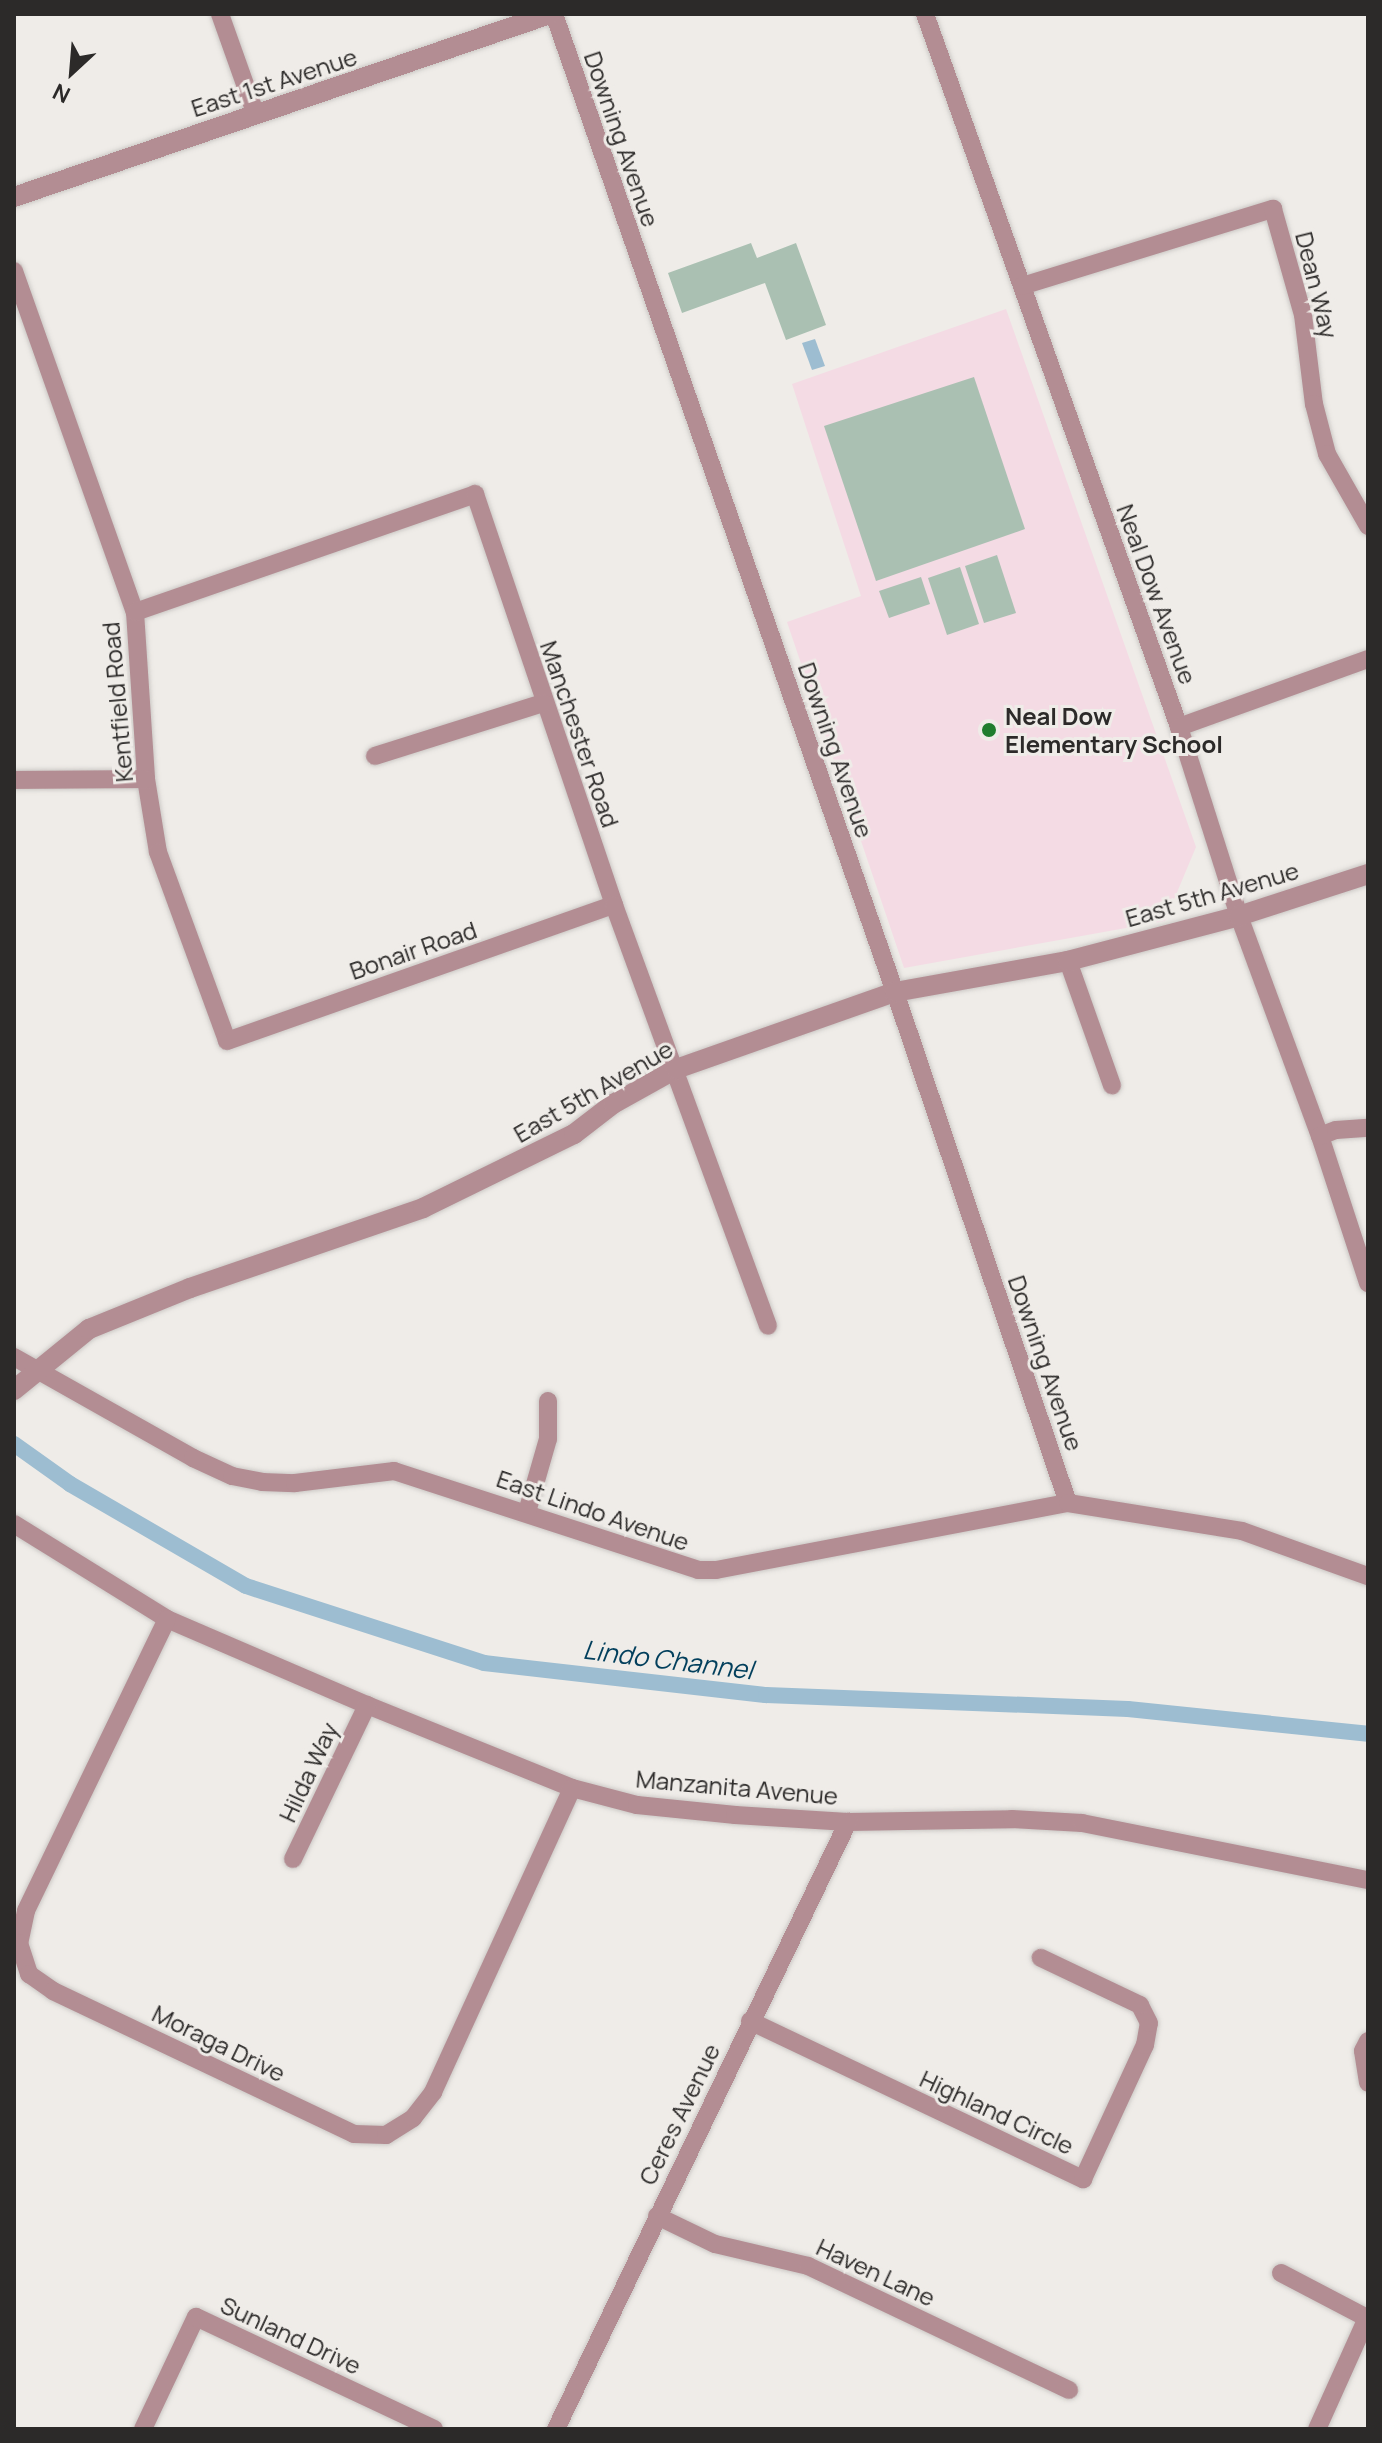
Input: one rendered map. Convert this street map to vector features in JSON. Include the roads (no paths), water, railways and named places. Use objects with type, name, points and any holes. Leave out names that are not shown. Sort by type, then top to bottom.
[{"type":"street","points":[[220,14],[256,115]]},
{"type":"street","name":"East 1st Avenue","points":[[14,197],[552,14]]},
{"type":"street","name":"Downing Avenue","points":[[552,14],[895,992],[1068,1503]]},
{"type":"street","name":"Neal Dow Avenue","points":[[925,14],[1179,727],[1239,916],[1320,1136],[1368,1283]]},
{"type":"street","name":"Dean Way","points":[[1022,286],[1273,209],[1303,315],[1314,404],[1327,454],[1368,526]]},
{"type":"street","name":"Kentfield Road","points":[[14,271],[135,612],[146,779],[158,852],[170,892],[227,1041]]},
{"type":"street","name":"Manchester Road","points":[[135,612],[475,494],[543,703],[614,905],[768,1326]]},
{"type":"street","points":[[1179,727],[1368,659]]},
{"type":"street","points":[[375,756],[543,703]]},
{"type":"street","points":[[14,780],[146,779]]},
{"type":"street","name":"East 5th Avenue","points":[[14,1390],[89,1329],[131,1310],[423,1208],[503,1172],[574,1134],[613,1104],[676,1069],[895,992],[1068,961],[1239,916],[1368,874]]},
{"type":"street","name":"Bonair Road","points":[[227,1041],[614,905]]},
{"type":"street","points":[[1068,961],[1112,1085]]},
{"type":"street","points":[[1320,1136],[1336,1130],[1368,1128]]},
{"type":"street","name":"East Lindo Avenue","points":[[14,1357],[34,1372],[232,1476],[262,1482],[295,1483],[394,1471],[527,1512],[680,1566],[716,1570],[1068,1503],[1242,1531],[1368,1576]]},
{"type":"street","points":[[527,1512],[548,1439],[548,1401]]},
{"type":"street","name":"Manzanita Avenue","points":[[14,1524],[167,1619],[572,1788],[637,1805],[684,1811],[848,1822],[1012,1819],[1082,1823],[1368,1880]]},
{"type":"street","name":"Moraga Drive","points":[[167,1619],[26,1911],[19,1943],[29,1974],[53,1991],[354,2134],[386,2135],[413,2118],[433,2092],[572,1788]]},
{"type":"street","name":"Hilda Way","points":[[293,1859],[367,1705]]},
{"type":"street","name":"Ceres Avenue","points":[[556,2429],[848,1822]]},
{"type":"street","name":"Highland Circle","points":[[750,2021],[1083,2179],[1145,2045],[1149,2023],[1140,2005],[1041,1958]]},
{"type":"street","points":[[1368,2041],[1363,2051],[1368,2083]]},
{"type":"street","name":"Haven Lane","points":[[657,2216],[715,2244],[808,2266],[1069,2390]]},
{"type":"street","points":[[1281,2273],[1367,2318],[1317,2429]]},
{"type":"street","name":"Sunland Drive","points":[[143,2429],[196,2317],[434,2429]]},
{"type":"water","points":[[815,339],[825,366],[812,370],[802,343]]},
{"type":"waterway","name":"Lindo Channel","points":[[14,1444],[70,1484],[246,1586],[484,1663],[766,1695],[1128,1709],[1368,1734]]},
{"type":"place","name":"Neal Dow Elementary School","points":[[989,730]]}]
